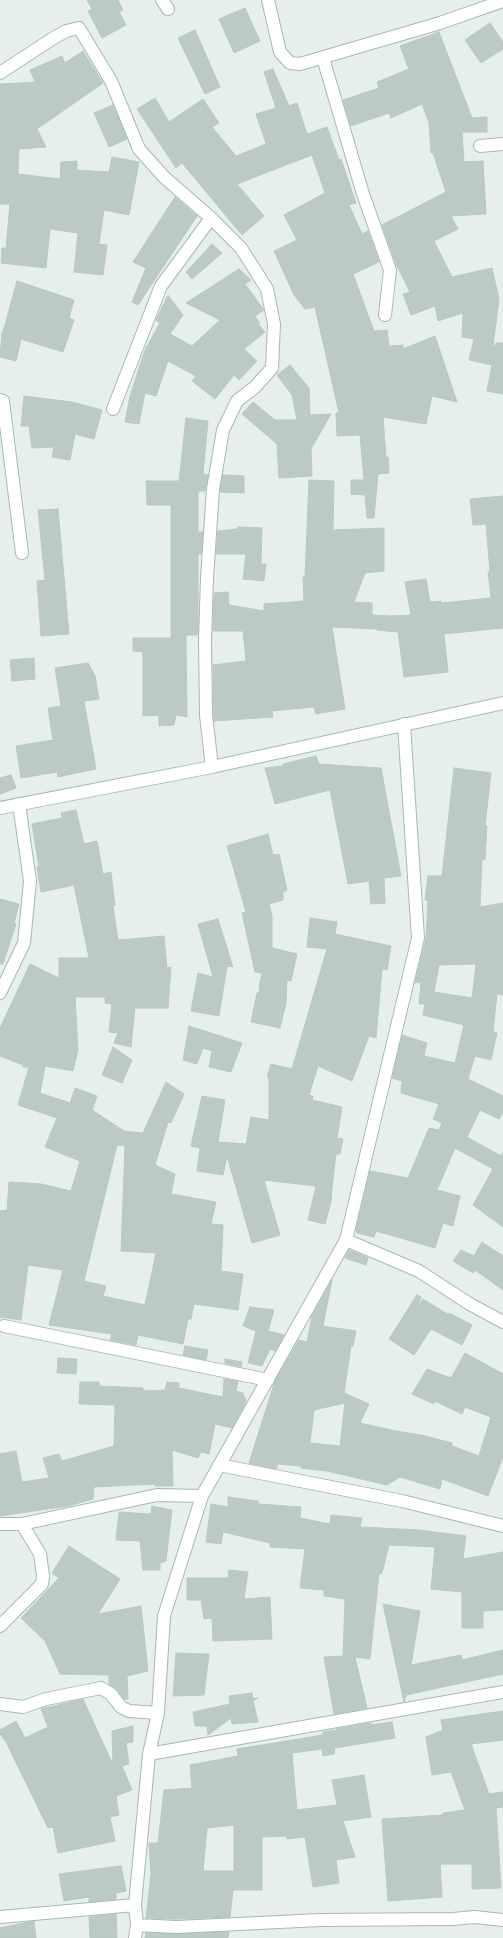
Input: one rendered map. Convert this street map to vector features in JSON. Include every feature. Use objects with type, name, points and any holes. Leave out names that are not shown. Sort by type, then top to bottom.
[{"type":"street","points":[[268,0],[280,52],[290,64],[300,64],[322,58],[440,23],[503,0]]},
{"type":"street","points":[[0,73],[66,31],[79,28],[111,81],[139,149],[164,177],[211,218],[241,248],[267,288],[274,324],[272,368],[255,387],[237,401],[223,430],[213,489],[207,578],[205,640],[206,715],[212,767]]},
{"type":"street","points":[[322,58],[364,194],[390,270],[385,315]]},
{"type":"street","points":[[480,146],[503,144]]},
{"type":"street","points":[[113,409],[161,286],[211,218]]},
{"type":"street","points":[[0,400],[3,401],[22,553]]},
{"type":"street","points":[[0,808],[212,767],[404,724],[503,704]]},
{"type":"street","points":[[135,1938],[137,1925],[135,1905],[149,1754],[158,1713],[164,1616],[202,1496],[346,1240],[418,938],[404,724]]},
{"type":"street","points":[[0,993],[24,944],[30,881],[19,804]]},
{"type":"street","points":[[346,1240],[419,1271],[468,1303],[503,1322]]},
{"type":"street","points":[[4,1326],[268,1380]]},
{"type":"street","points":[[219,1465],[402,1501],[503,1526]]},
{"type":"street","points":[[0,1524],[22,1524],[157,1496],[202,1496]]},
{"type":"street","points":[[0,1626],[42,1584],[43,1576],[40,1554],[22,1524]]},
{"type":"street","points":[[0,1704],[23,1707],[46,1699],[101,1688],[111,1694],[121,1707],[129,1711],[158,1713]]},
{"type":"street","points":[[149,1754],[503,1692]]},
{"type":"street","points":[[0,1917],[135,1905]]},
{"type":"street","points":[[137,1925],[177,1927],[320,1920],[454,1919],[475,1917],[503,1920]]},
{"type":"building","points":[[87,0],[118,0],[123,10],[119,12],[126,25],[102,38],[88,11],[92,9]]},
{"type":"building","points":[[245,8],[260,41],[234,53],[219,19]]},
{"type":"building","points":[[490,23],[503,42],[503,49],[481,63],[465,40]]},
{"type":"building","points":[[195,30],[220,87],[205,94],[178,38]]},
{"type":"building","points":[[439,32],[472,118],[487,117],[487,132],[462,132],[464,162],[483,161],[486,214],[451,216],[458,229],[434,241],[452,277],[492,268],[499,299],[493,346],[495,346],[496,343],[503,343],[503,394],[487,391],[492,365],[469,360],[474,339],[462,337],[463,313],[438,321],[435,306],[411,315],[403,294],[410,292],[397,266],[382,225],[446,192],[433,153],[431,153],[429,123],[422,104],[391,118],[389,113],[351,126],[343,100],[379,88],[377,82],[409,69],[400,46]]},
{"type":"building","points":[[83,51],[103,83],[37,129],[46,147],[19,149],[18,174],[60,179],[61,162],[77,161],[77,170],[109,172],[112,157],[139,162],[129,215],[104,210],[99,244],[107,245],[103,275],[74,272],[78,233],[50,229],[46,268],[1,263],[2,248],[6,248],[10,204],[0,204],[0,84],[35,82],[30,70],[62,56],[65,63]]},
{"type":"building","points":[[273,69],[289,106],[297,103],[307,134],[327,127],[339,160],[341,159],[356,203],[349,205],[362,234],[368,231],[379,262],[353,274],[374,331],[387,330],[389,346],[403,345],[403,349],[435,336],[457,402],[432,396],[426,424],[383,417],[386,457],[388,457],[389,473],[378,474],[374,518],[367,518],[365,495],[351,494],[351,480],[364,480],[360,435],[337,436],[336,413],[339,413],[315,307],[305,309],[294,295],[274,251],[297,240],[284,215],[325,193],[312,155],[237,184],[264,216],[242,235],[182,163],[176,168],[137,109],[155,98],[169,122],[203,99],[219,123],[212,127],[236,156],[266,144],[256,114],[276,108],[264,72]]},
{"type":"building","points":[[113,105],[127,139],[109,147],[94,113]]},
{"type":"building","points":[[175,197],[197,216],[138,305],[132,302],[146,268],[133,262]]},
{"type":"building","points":[[212,244],[222,253],[192,279],[186,272]]},
{"type":"building","points":[[239,269],[251,280],[245,284],[264,310],[255,316],[260,323],[258,324],[265,332],[244,349],[257,361],[239,380],[234,375],[215,399],[192,381],[196,376],[168,361],[156,396],[145,393],[139,424],[125,422],[130,396],[145,350],[160,323],[156,320],[168,295],[183,315],[170,334],[192,346],[220,320],[186,303]]},
{"type":"building","points":[[17,281],[74,300],[69,318],[74,320],[63,352],[21,339],[16,361],[0,357],[2,332]]},
{"type":"building","points":[[290,365],[309,388],[310,415],[331,414],[311,449],[312,476],[279,478],[277,444],[242,414],[253,402],[275,420],[297,420],[292,395],[277,375]]},
{"type":"building","points":[[24,396],[72,402],[102,410],[94,439],[75,434],[70,460],[52,457],[54,447],[32,448],[29,426],[21,426]]},
{"type":"building","points":[[186,418],[208,421],[203,474],[208,475],[205,491],[198,491],[198,532],[203,532],[201,554],[198,554],[198,631],[197,635],[186,635],[187,717],[176,715],[174,725],[159,726],[159,715],[143,716],[143,652],[133,651],[133,638],[171,638],[171,505],[147,505],[146,481],[179,481]]},
{"type":"building","points":[[223,475],[244,476],[244,493],[220,492]]},
{"type":"building","points":[[309,480],[334,481],[333,530],[384,528],[384,571],[365,573],[354,602],[372,603],[372,615],[411,615],[405,582],[426,579],[430,602],[441,601],[441,603],[491,598],[488,572],[490,572],[486,524],[473,525],[470,499],[503,496],[503,628],[444,634],[448,672],[404,677],[398,632],[377,629],[332,627],[345,709],[316,714],[314,707],[272,711],[273,717],[214,721],[213,665],[246,661],[243,631],[213,631],[214,593],[228,592],[229,605],[264,611],[264,604],[304,601],[303,577],[305,577]]},
{"type":"building","points":[[58,509],[69,634],[41,636],[37,581],[45,580],[38,510]]},
{"type":"building","points":[[238,527],[262,528],[261,564],[266,564],[264,581],[243,579],[246,554],[216,554],[218,531],[237,529]]},
{"type":"building","points":[[34,658],[35,679],[12,681],[10,660]]},
{"type":"building","points":[[88,663],[95,676],[99,699],[84,701],[96,769],[58,777],[57,772],[21,778],[16,746],[53,740],[48,708],[61,706],[55,668]]},
{"type":"building","points":[[316,756],[319,764],[381,768],[401,876],[384,878],[385,903],[371,904],[369,881],[348,884],[330,790],[275,804],[265,768],[283,766],[283,764]]},
{"type":"building","points":[[454,768],[491,773],[485,826],[487,826],[485,860],[482,859],[480,907],[503,903],[503,995],[497,994],[493,1032],[497,1033],[491,1060],[475,1056],[468,1079],[503,1096],[503,1112],[499,1119],[480,1110],[467,1137],[501,1156],[503,1152],[503,1227],[473,1205],[493,1169],[455,1148],[437,1190],[460,1196],[453,1226],[443,1223],[435,1248],[376,1231],[374,1237],[357,1233],[356,1229],[370,1171],[408,1178],[429,1128],[439,1130],[442,1123],[433,1119],[439,1104],[401,1093],[402,1081],[392,1078],[402,1035],[427,1043],[424,1056],[455,1063],[464,1025],[423,1015],[425,1004],[419,1004],[421,982],[415,983],[426,938],[428,901],[425,900],[428,876],[442,876]],"holes":[[[476,964],[472,998],[434,992],[439,965]]]},
{"type":"building","points":[[11,775],[16,788],[0,794],[0,778]]},
{"type":"building","points":[[76,810],[84,844],[97,841],[103,874],[111,872],[115,905],[113,906],[118,940],[164,936],[167,968],[171,967],[168,1008],[135,1008],[131,1047],[114,1043],[118,1033],[109,1032],[112,1004],[105,1003],[105,997],[75,997],[78,1050],[73,1071],[45,1066],[40,1093],[70,1103],[75,1088],[97,1096],[92,1110],[124,1131],[143,1133],[166,1082],[184,1094],[171,1123],[168,1122],[155,1165],[175,1174],[171,1194],[216,1202],[211,1224],[223,1225],[221,1271],[243,1274],[238,1310],[194,1304],[191,1319],[188,1319],[183,1344],[138,1335],[136,1345],[110,1340],[112,1334],[49,1325],[63,1270],[28,1265],[21,1320],[0,1317],[0,1211],[7,1210],[9,1182],[41,1184],[71,1191],[80,1161],[45,1147],[57,1118],[18,1105],[29,1067],[23,1067],[23,1065],[0,1056],[0,1028],[30,964],[59,978],[59,958],[89,958],[74,885],[41,892],[37,867],[39,867],[32,824],[62,818],[61,813]],"holes":[[[117,1145],[125,1146],[121,1251],[156,1253],[145,1305],[103,1296],[106,1286],[84,1281]]]},
{"type":"building","points":[[268,834],[273,855],[279,854],[287,890],[283,892],[283,900],[269,904],[272,916],[272,948],[297,954],[291,981],[287,980],[286,1003],[280,1028],[251,1022],[257,993],[260,992],[259,987],[262,973],[255,972],[242,913],[246,912],[227,846]]},
{"type":"building","points":[[0,899],[19,904],[14,923],[16,924],[3,964],[0,964]]},
{"type":"building","points":[[310,918],[337,922],[335,934],[391,946],[387,970],[382,969],[376,1038],[369,1036],[352,1081],[318,1066],[309,1095],[313,1096],[312,1100],[342,1107],[337,1138],[343,1139],[340,1154],[336,1154],[332,1198],[325,1224],[308,1220],[316,1186],[264,1180],[280,1235],[252,1243],[227,1156],[223,1175],[197,1171],[200,1148],[191,1146],[202,1096],[225,1100],[218,1142],[246,1144],[251,1117],[269,1120],[269,1078],[267,1077],[271,1064],[292,1069],[327,949],[307,947]]},
{"type":"building","points":[[218,919],[233,967],[227,966],[219,1016],[191,1011],[198,973],[213,977],[198,924]]},
{"type":"building","points":[[189,1026],[242,1043],[231,1072],[209,1067],[212,1051],[203,1048],[197,1064],[183,1060]]},
{"type":"building","points":[[113,1047],[132,1060],[122,1083],[102,1075]]},
{"type":"building","points":[[482,1242],[503,1256],[503,1290],[475,1270],[473,1273],[453,1261],[461,1250],[474,1256]]},
{"type":"building","points":[[349,1250],[368,1258],[366,1265],[345,1258]]},
{"type":"building","points":[[332,1280],[323,1326],[356,1331],[353,1346],[351,1346],[344,1393],[369,1404],[360,1423],[421,1435],[452,1443],[452,1446],[479,1456],[491,1417],[465,1407],[462,1414],[435,1401],[434,1404],[412,1394],[427,1369],[451,1378],[465,1353],[503,1374],[503,1457],[488,1496],[442,1479],[440,1489],[400,1477],[387,1485],[327,1471],[301,1468],[301,1466],[278,1464],[276,1469],[249,1463],[275,1381],[299,1340],[307,1342],[312,1316]],"holes":[[[345,1403],[340,1446],[310,1443],[314,1410]]]},
{"type":"building","points":[[417,1295],[421,1297],[418,1306],[423,1299],[449,1315],[449,1313],[472,1325],[462,1345],[431,1329],[414,1355],[389,1339]]},
{"type":"building","points":[[250,1307],[274,1310],[268,1331],[284,1335],[275,1351],[270,1349],[262,1366],[248,1363],[256,1331],[243,1326]]},
{"type":"building","points":[[185,1346],[208,1350],[206,1360],[183,1355]]},
{"type":"building","points":[[58,1358],[77,1359],[76,1374],[57,1373]]},
{"type":"building","points":[[225,1359],[242,1362],[241,1367],[225,1363]]},
{"type":"building","points":[[224,1379],[238,1381],[236,1391],[243,1393],[246,1401],[242,1410],[232,1428],[215,1424],[209,1454],[201,1452],[198,1458],[172,1450],[173,1486],[155,1486],[155,1484],[94,1487],[93,1499],[68,1506],[0,1516],[0,1454],[16,1451],[22,1482],[49,1478],[43,1458],[59,1454],[62,1461],[114,1446],[115,1405],[79,1404],[80,1382],[99,1382],[99,1386],[143,1388],[143,1391],[165,1390],[167,1382],[179,1383],[179,1388],[223,1397]]},
{"type":"building","points":[[228,1497],[258,1501],[258,1504],[301,1507],[300,1518],[330,1524],[331,1515],[362,1518],[360,1527],[419,1530],[466,1536],[463,1559],[503,1552],[503,1610],[483,1611],[483,1628],[462,1628],[462,1592],[431,1589],[435,1547],[389,1545],[382,1573],[379,1574],[370,1659],[355,1657],[367,1708],[334,1714],[324,1657],[346,1656],[343,1656],[345,1599],[324,1596],[324,1590],[300,1588],[305,1549],[270,1547],[270,1543],[223,1532],[221,1544],[206,1542],[211,1504],[228,1507]]},
{"type":"building","points":[[152,1506],[172,1510],[166,1561],[160,1563],[160,1570],[143,1570],[140,1541],[116,1540],[119,1512],[151,1514]]},
{"type":"building","points":[[69,1546],[120,1579],[98,1614],[141,1606],[148,1671],[127,1676],[128,1699],[124,1699],[117,1689],[109,1684],[109,1675],[60,1674],[45,1641],[21,1618],[59,1578],[52,1573]]},
{"type":"building","points":[[229,1570],[248,1572],[244,1599],[270,1597],[272,1639],[213,1641],[212,1618],[204,1619],[201,1600],[187,1600],[187,1578],[228,1578]]},
{"type":"building","points":[[383,1604],[420,1611],[411,1665],[461,1655],[462,1660],[503,1650],[503,1674],[406,1695],[404,1702]]},
{"type":"building","points":[[176,1653],[209,1654],[204,1695],[173,1696]]},
{"type":"building","points":[[252,1693],[253,1699],[258,1698],[253,1701],[258,1722],[232,1724],[231,1718],[208,1735],[207,1726],[195,1726],[193,1712],[230,1704],[229,1696]]},
{"type":"building","points":[[83,1699],[113,1765],[112,1731],[133,1726],[133,1742],[126,1743],[129,1764],[122,1766],[132,1790],[116,1796],[119,1815],[110,1817],[115,1841],[58,1853],[53,1827],[48,1828],[6,1742],[0,1734],[0,1730],[16,1721],[25,1738],[48,1727],[41,1709]]},
{"type":"building","points":[[503,1711],[503,1740],[471,1744],[489,1794],[503,1792],[503,1807],[496,1808],[501,1888],[472,1889],[472,1864],[440,1864],[442,1897],[388,1901],[382,1819],[443,1815],[443,1813],[465,1810],[451,1772],[432,1775],[426,1737],[443,1730],[441,1720]]},
{"type":"building","points":[[392,1722],[395,1738],[335,1748],[334,1754],[323,1756],[322,1749],[292,1753],[297,1810],[337,1805],[332,1780],[364,1775],[371,1817],[343,1821],[355,1857],[336,1860],[339,1883],[313,1887],[305,1837],[287,1839],[286,1836],[262,1837],[262,1890],[233,1890],[230,1917],[177,1919],[146,1918],[151,1874],[149,1843],[158,1843],[164,1790],[192,1788],[190,1765],[238,1756],[237,1749],[323,1735],[323,1732],[337,1730],[336,1729],[371,1723],[371,1725]],"holes":[[[234,1825],[234,1871],[203,1871],[207,1828]]]},
{"type":"building","points":[[121,1866],[126,1891],[116,1893],[116,1899],[89,1902],[89,1897],[64,1901],[59,1874]]},
{"type":"building","points":[[116,1914],[117,1938],[90,1938],[89,1917]]},
{"type":"building","points":[[34,1921],[36,1938],[0,1938],[0,1928]]},
{"type":"building","points":[[229,1932],[228,1938],[145,1938],[146,1933],[177,1934]]}]
